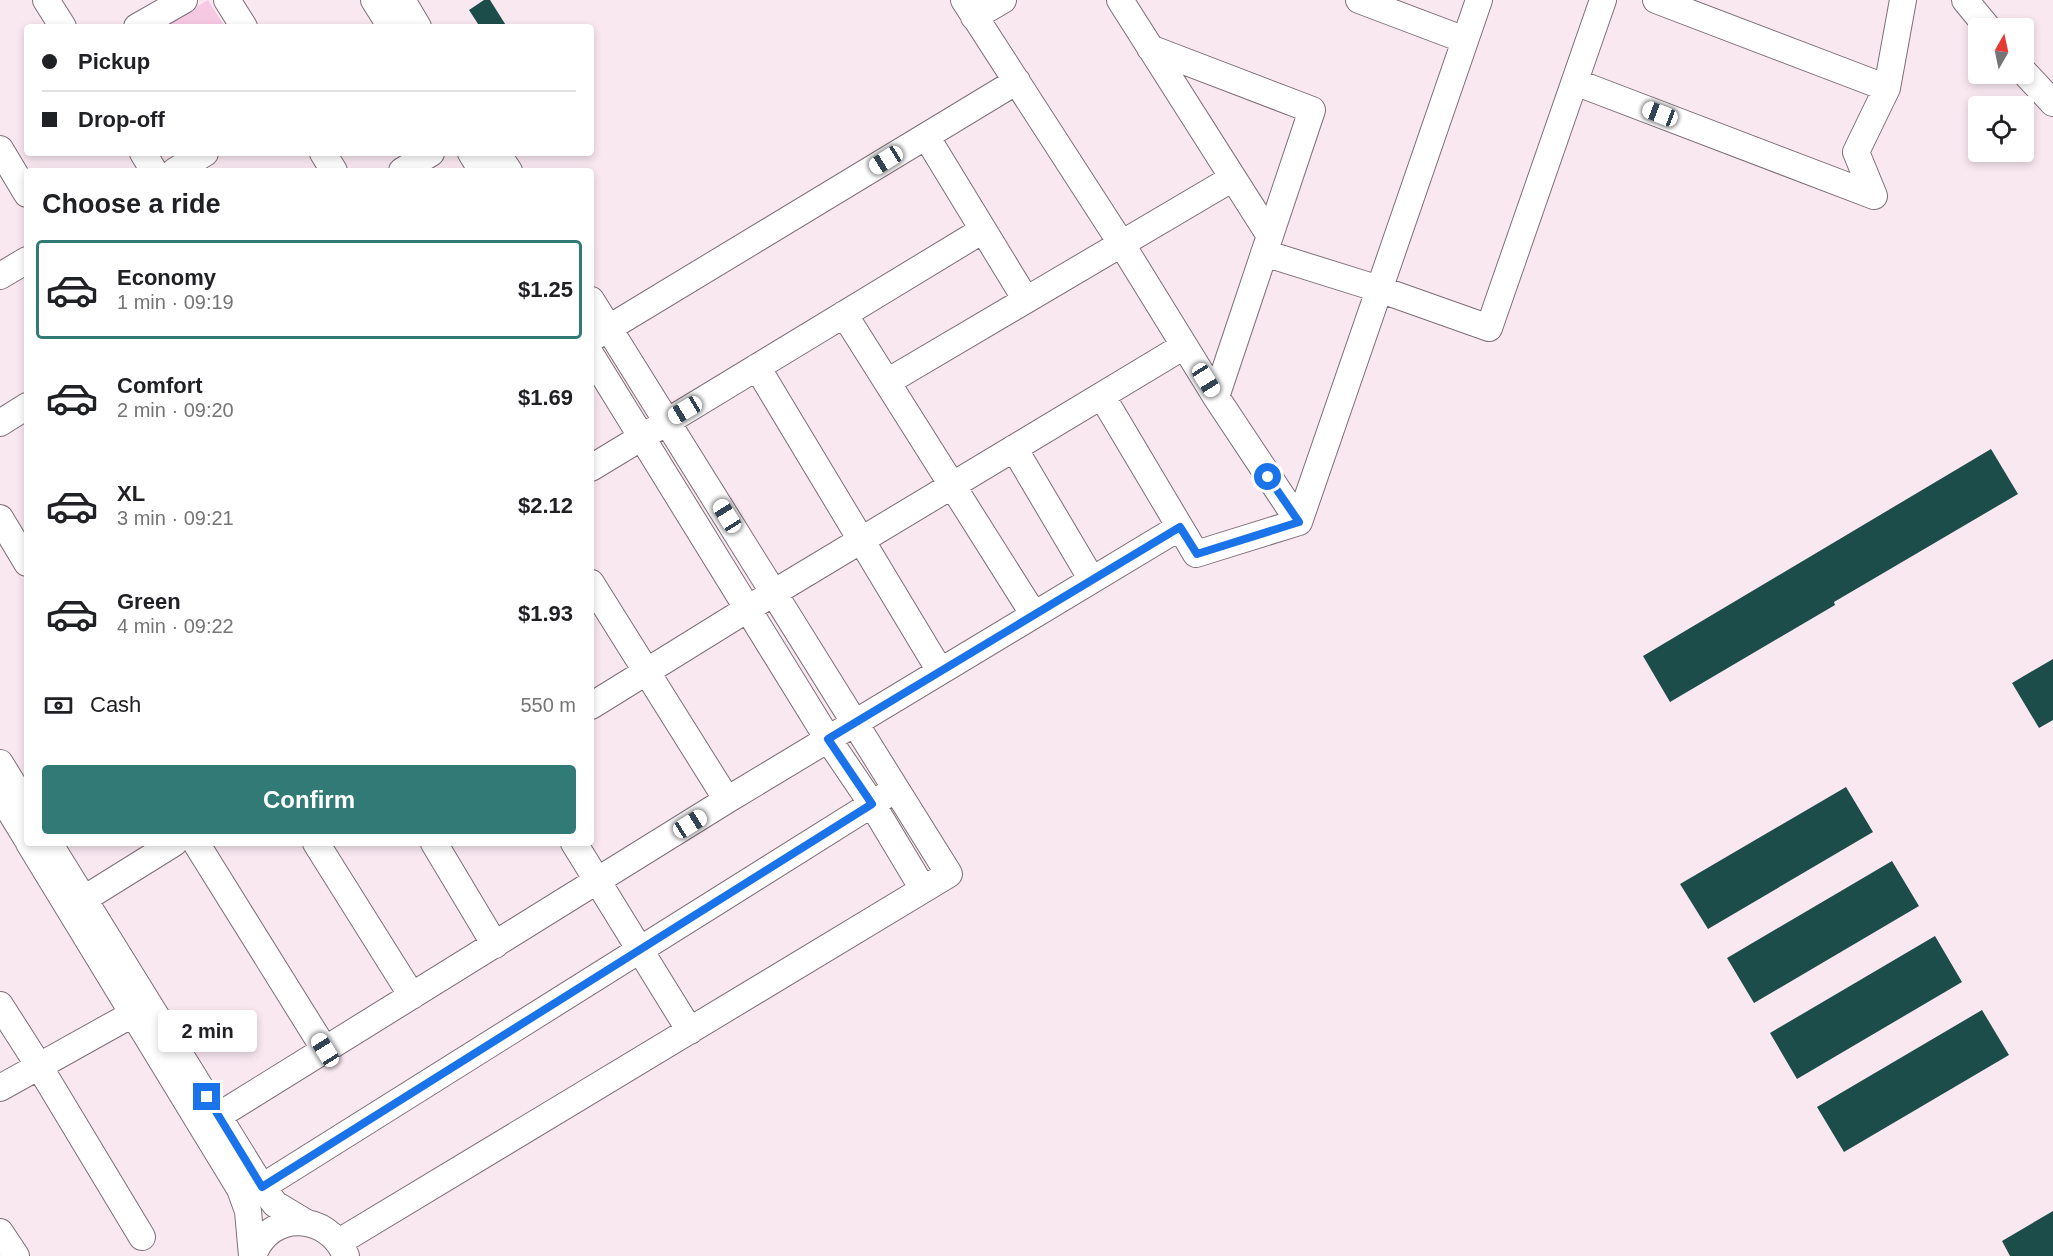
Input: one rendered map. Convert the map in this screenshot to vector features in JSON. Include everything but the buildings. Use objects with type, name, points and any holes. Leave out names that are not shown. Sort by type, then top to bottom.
[{"type":"street","points":[[46,0],[61,24]]},
{"type":"street","points":[[142,24],[184,0]]},
{"type":"street","points":[[227,0],[242,24]]},
{"type":"street","points":[[374,0],[389,24]]},
{"type":"street","points":[[402,0],[416,24]]},
{"type":"street","points":[[1003,0],[969,8],[1121,243],[1216,397],[1299,522]]},
{"type":"street","points":[[1120,0],[1233,178],[1267,245],[1379,289],[1489,328],[1603,0]]},
{"type":"street","points":[[1359,0],[1465,40]]},
{"type":"street","points":[[1299,522],[1479,0]]},
{"type":"street","points":[[1656,0],[1887,88]]},
{"type":"street","points":[[1575,82],[1874,196],[1856,152],[1887,88],[1903,0]]},
{"type":"street","points":[[1965,0],[1980,18]]},
{"type":"street","points":[[1150,48],[1312,110],[1216,397]]},
{"type":"street","points":[[600,333],[1017,81]]},
{"type":"street","points":[[2034,83],[2053,103]]},
{"type":"street","points":[[926,136],[1026,300]]},
{"type":"street","points":[[0,149],[24,189]]},
{"type":"street","points":[[180,168],[200,156]]},
{"type":"street","points":[[407,168],[426,156]]},
{"type":"street","points":[[887,382],[1233,178]]},
{"type":"street","points":[[594,466],[983,230]]},
{"type":"street","points":[[0,276],[24,262]]},
{"type":"street","points":[[34,846],[141,1009],[218,1116],[275,1204],[305,1222],[327,1230],[343,1249],[690,1031],[949,874],[667,421],[600,333],[594,311]]},
{"type":"street","points":[[844,314],[1034,615]]},
{"type":"street","points":[[594,704],[775,592],[1184,346]]},
{"type":"street","points":[[594,360],[640,438],[924,889]]},
{"type":"street","points":[[757,367],[940,671]]},
{"type":"street","points":[[1102,396],[1197,554],[1299,522]]},
{"type":"street","points":[[0,423],[24,408]]},
{"type":"street","points":[[1014,448],[1092,580]]},
{"type":"street","points":[[0,518],[24,558]]},
{"type":"street","points":[[218,1116],[727,800],[1180,527]]},
{"type":"street","points":[[594,589],[727,800]]},
{"type":"street","points":[[0,763],[21,826]]},
{"type":"street","points":[[262,1187],[896,789]]},
{"type":"street","points":[[0,795],[21,826]]},
{"type":"street","points":[[52,846],[84,899],[141,1009],[240,1189],[248,1211],[252,1256]]},
{"type":"street","points":[[84,899],[169,846]]},
{"type":"street","points":[[198,846],[325,1050]]},
{"type":"street","points":[[318,846],[412,996]]},
{"type":"street","points":[[436,846],[495,945]]},
{"type":"street","points":[[576,846],[690,1031]]},
{"type":"street","points":[[0,1005],[142,1237]]},
{"type":"street","points":[[0,1088],[141,1009]]},
{"type":"street","points":[[252,1256],[262,1239],[271,1231],[293,1222],[305,1222]]},
{"type":"street","points":[[0,1232],[16,1256]]},
{"type":"shaded area","points":[[208,0],[223,24],[167,24]]},
{"type":"route","points":[[207,1097],[262,1187],[872,804],[828,739],[1180,527],[1197,554],[1299,522],[1268,477]]}]
